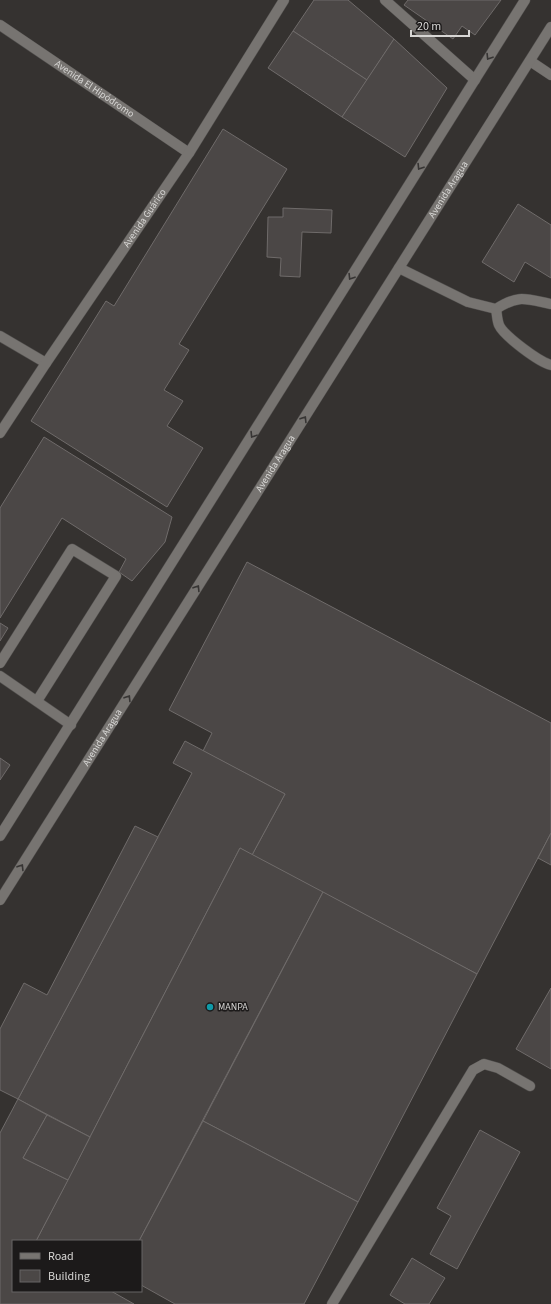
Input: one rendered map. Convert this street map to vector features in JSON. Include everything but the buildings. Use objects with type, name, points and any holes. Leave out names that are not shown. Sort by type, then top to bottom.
[{"type":"street","name":"Avenida Guárico","points":[[0,433],[189,153],[284,0]]},
{"type":"street","points":[[385,0],[475,80]]},
{"type":"street","points":[[0,836],[525,0]]},
{"type":"street","name":"Avenida El Hipódromo","points":[[0,25],[189,153]]},
{"type":"street","name":"Avenida Aragua","points":[[0,900],[551,27]]},
{"type":"street","points":[[530,61],[551,75]]},
{"type":"street","points":[[399,268],[468,302],[496,309],[507,302],[521,298],[551,304]]},
{"type":"street","points":[[496,309],[499,326],[522,348],[551,365]]},
{"type":"street","points":[[0,336],[46,363]]},
{"type":"street","points":[[0,663],[72,549],[116,576],[37,701]]},
{"type":"street","points":[[0,676],[71,725]]},
{"type":"street","points":[[332,1304],[473,1070],[484,1064],[498,1068],[530,1086]]},
{"type":"place","name":"MANPA","points":[[210,1007]]}]
